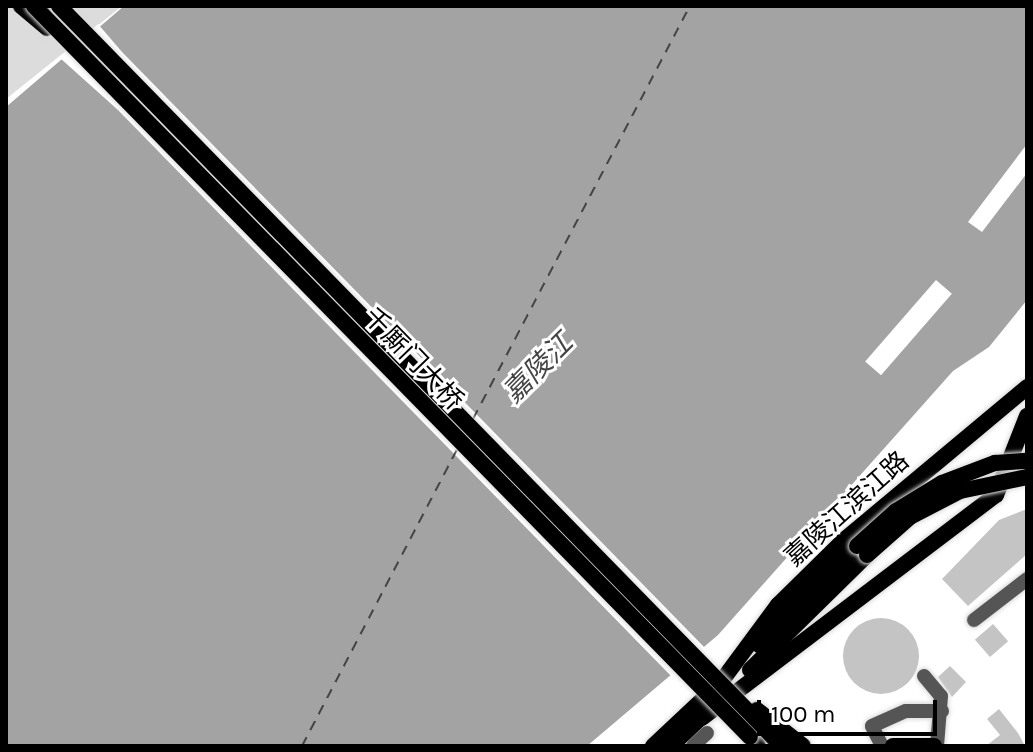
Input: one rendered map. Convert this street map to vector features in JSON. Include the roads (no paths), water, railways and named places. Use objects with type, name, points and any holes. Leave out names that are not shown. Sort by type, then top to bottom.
[{"type":"main road","points":[[21,6],[100,73]]},
{"type":"main road","name":"千厮门大桥","points":[[34,6],[758,746]]},
{"type":"main road","name":"千厮门大桥","points":[[59,6],[717,684],[782,746]]},
{"type":"main road","points":[[69,6],[113,60]]},
{"type":"main road","name":"嘉陵江滨江路","points":[[717,684],[778,605],[843,541],[1027,387]]},
{"type":"main road","points":[[1000,410],[1019,407],[1026,417]]},
{"type":"main road","name":"嘉陵江滨江路","points":[[671,746],[704,726],[996,495],[1026,417]]},
{"type":"main road","name":"嘉陵江滨江路","points":[[653,746],[896,511],[942,483],[995,463],[1027,461]]},
{"type":"main road","name":"嘉陵江滨江路","points":[[704,726],[910,517],[960,491],[1027,477]]},
{"type":"main road","points":[[717,684],[803,746]]},
{"type":"main road","points":[[893,746],[936,746]]},
{"type":"street","points":[[974,620],[1027,579]]},
{"type":"street","points":[[924,676],[941,696],[942,711],[936,746]]},
{"type":"street","points":[[882,746],[872,726],[906,711],[942,711]]},
{"type":"street","points":[[693,746],[704,726]]},
{"type":"water","name":"嘉陵江","points":[[124,6],[1027,6],[1027,300],[989,347],[953,371],[718,635],[587,746],[6,746],[6,107]]},
{"type":"railway","points":[[50,6],[775,746]]}]
